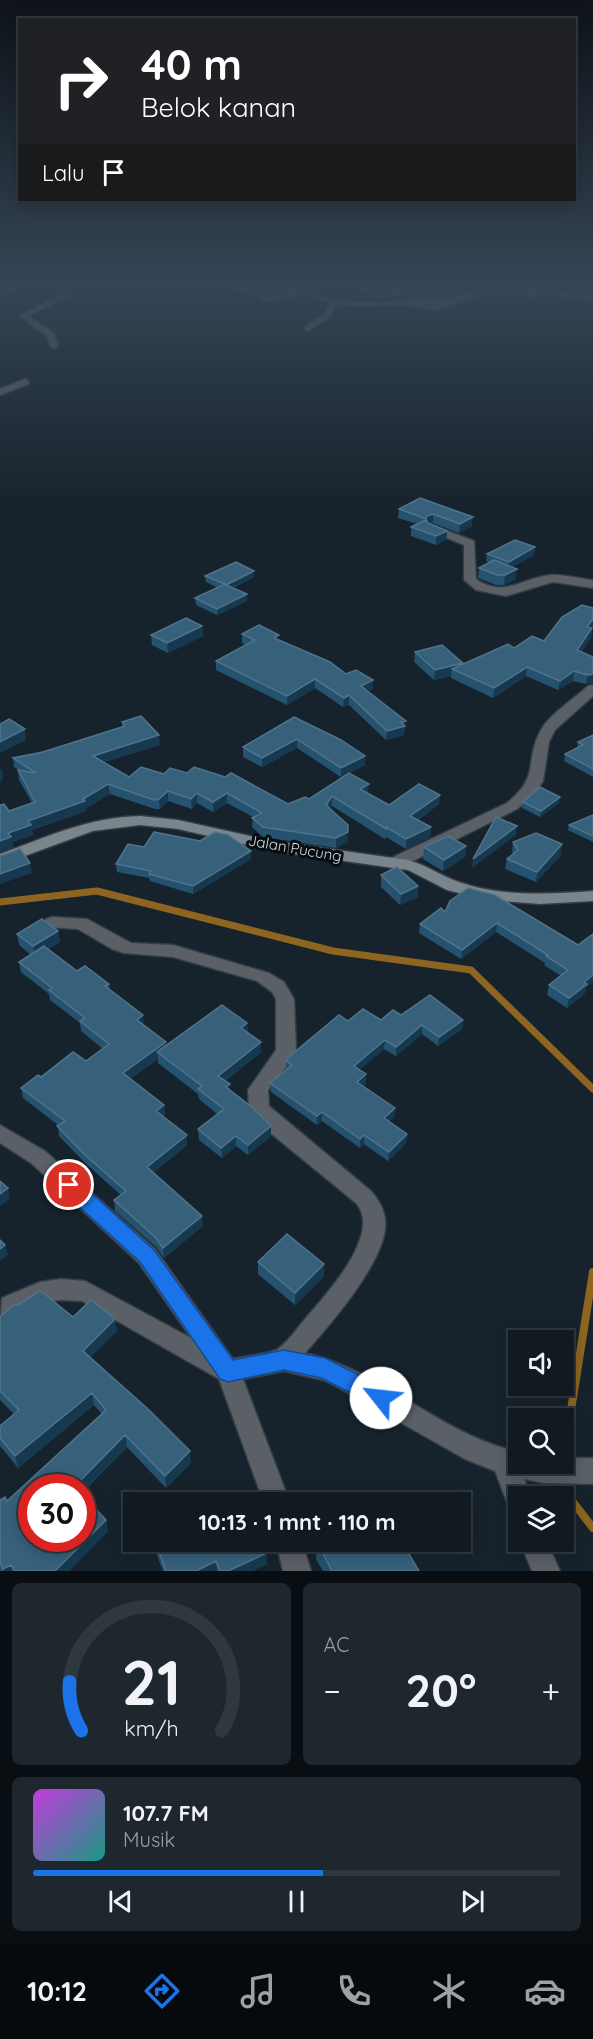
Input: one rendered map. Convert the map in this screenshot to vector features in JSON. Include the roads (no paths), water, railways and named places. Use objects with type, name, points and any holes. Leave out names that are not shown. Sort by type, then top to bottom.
[{"type":"main road","name":"Jalan Pucung","points":[[0,860],[89,826],[134,820],[169,823],[271,845],[416,867],[460,888],[510,897],[544,899],[593,896]]},
{"type":"street","points":[[0,392],[25,382]]},
{"type":"street","points":[[432,528],[470,543],[470,580],[480,587],[510,592],[552,578],[593,584]]},
{"type":"street","points":[[395,863],[512,806],[527,794],[536,781],[542,742],[549,728],[593,689]]},
{"type":"street","points":[[52,923],[81,923],[118,945],[130,949],[173,951],[264,977],[278,987],[285,999],[286,1050],[283,1058],[261,1084],[257,1095],[262,1114],[351,1187],[370,1205],[375,1217],[373,1240],[352,1278],[284,1360]]},
{"type":"street","points":[[0,1133],[38,1157],[147,1256],[228,1371],[273,1492]]},
{"type":"street","points":[[0,1312],[29,1294],[65,1288],[85,1291],[228,1371],[284,1360],[325,1369],[344,1377],[474,1450],[505,1462],[543,1470],[593,1471]]},
{"type":"street","points":[[505,1462],[514,1486]]},
{"type":"street","points":[[292,1552],[297,1571]]},
{"type":"street","points":[[537,1552],[546,1571]]},
{"type":"waterway","points":[[0,902],[97,891],[333,951],[471,970],[593,1089]]},
{"type":"waterway","points":[[571,1408],[593,1272]]},
{"type":"waterway","points":[[560,1474],[559,1484],[593,1528]]}]
